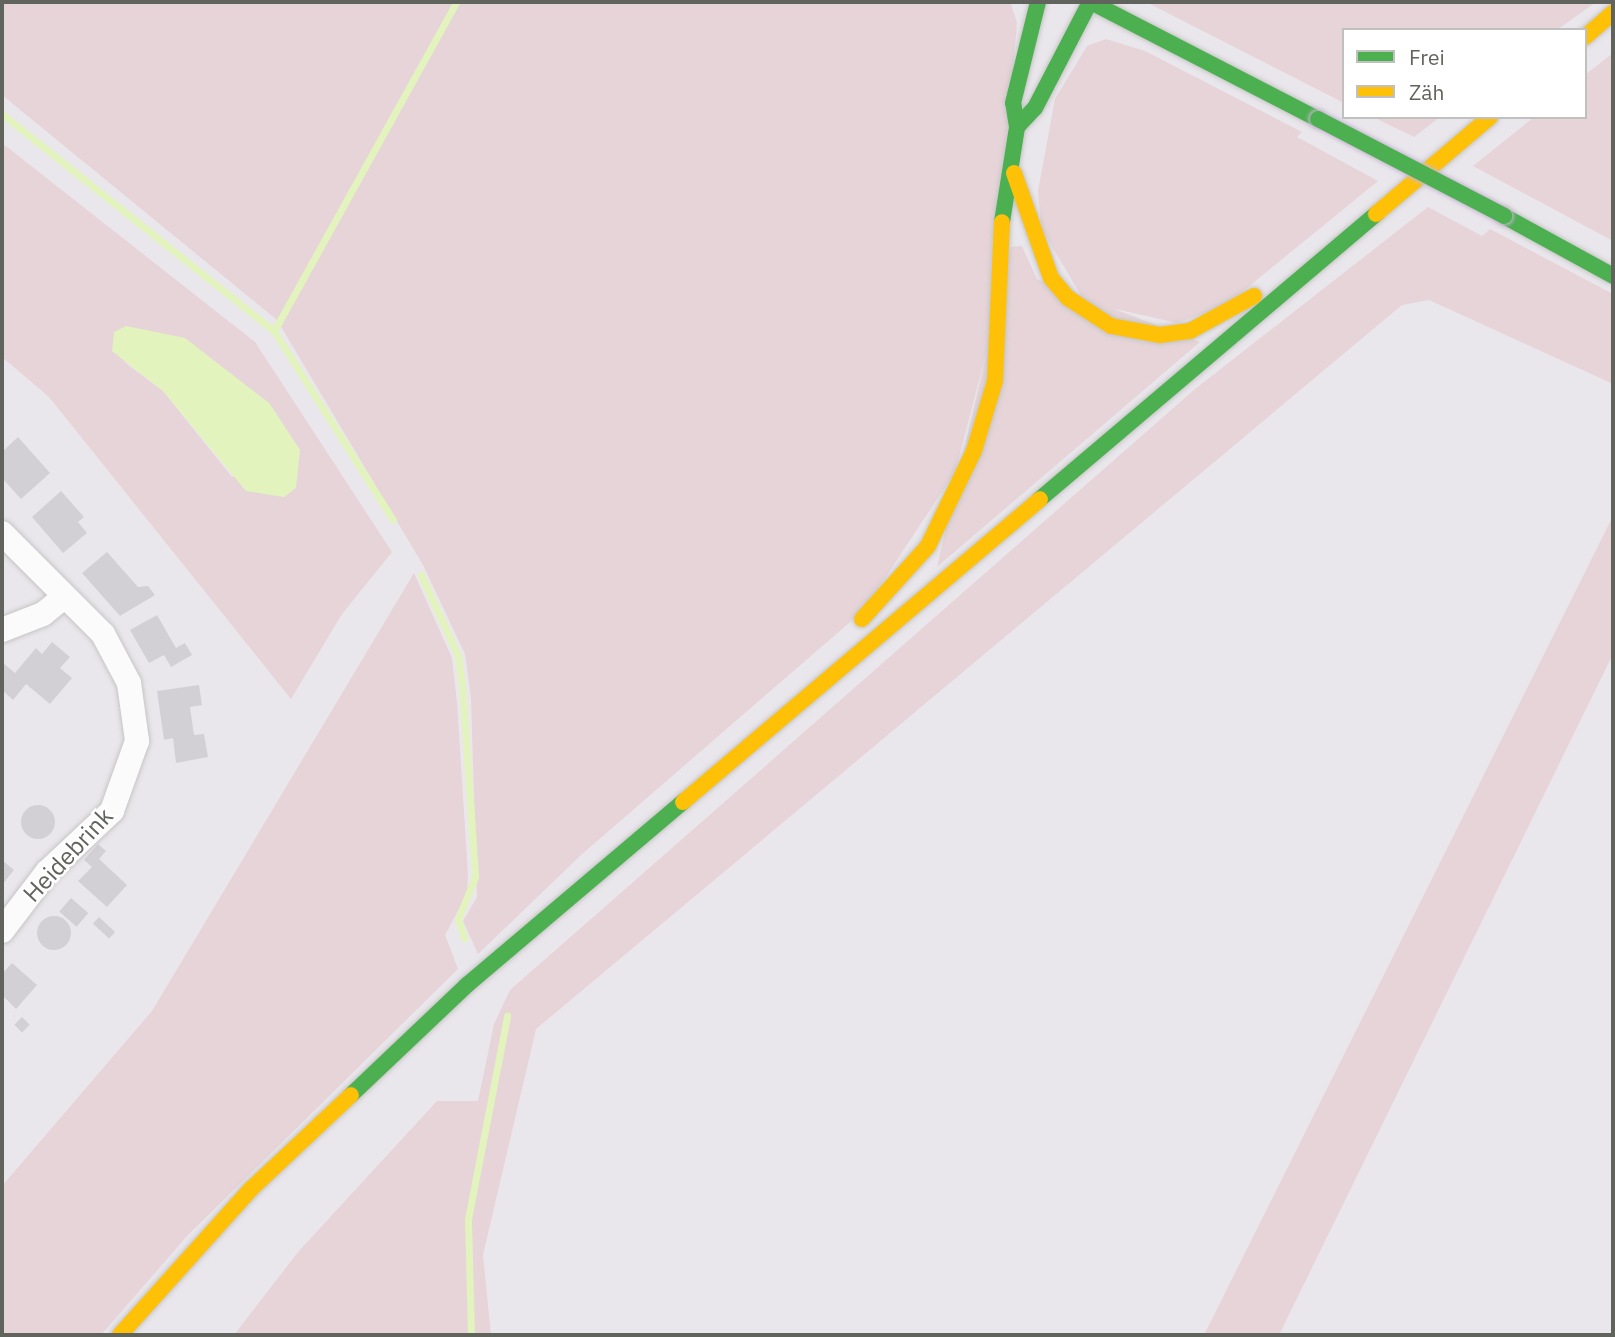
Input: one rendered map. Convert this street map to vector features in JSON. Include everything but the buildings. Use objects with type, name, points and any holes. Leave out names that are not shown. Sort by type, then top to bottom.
[{"type":"main road","points":[[846,635],[928,546],[974,452],[995,381],[1001,226],[1014,171],[1017,127],[1013,103],[1038,2]]},
{"type":"main road","points":[[1017,127],[1035,108],[1091,2],[1504,216],[1613,276]]},
{"type":"main road","points":[[1587,35],[1613,13]]},
{"type":"main road","points":[[1587,49],[1613,32]]},
{"type":"main road","points":[[120,1335],[251,1189],[467,985],[751,741],[1365,226],[1488,119]]},
{"type":"main road","points":[[1014,171],[1051,278],[1086,312],[1137,333],[1190,331],[1218,318],[1365,226]]},
{"type":"main road","points":[[751,741],[773,699]]},
{"type":"street","name":"Heidebrink","points":[[2,533],[103,634],[129,683],[137,741],[112,811],[47,873],[2,931]]},
{"type":"street","points":[[2,630],[43,614],[64,597]]},
{"type":"shaded area","points":[[2,2],[1011,4],[1017,23],[990,339],[955,472],[864,610],[581,855],[478,954],[463,921],[477,897],[471,699],[465,654],[423,565],[277,320],[2,95]]},
{"type":"shaded area","points":[[1146,2],[1596,2],[1560,28],[1342,28],[1342,102]]},
{"type":"shaded area","points":[[1106,39],[1145,51],[1302,132],[1297,137],[1378,181],[1226,305],[1177,323],[1085,302],[1041,228],[1038,191],[1055,99],[1087,46]]},
{"type":"shaded area","points":[[1613,53],[1613,241],[1473,166],[1532,119],[1587,119],[1587,73]]},
{"type":"shaded area","points":[[1377,119],[1437,119],[1414,137]]},
{"type":"shaded area","points":[[2,143],[255,342],[392,552],[342,614],[291,699],[49,397],[2,357]],"holes":[[[123,361],[269,403],[300,450],[232,477],[163,391]]]},
{"type":"shaded area","points":[[1428,207],[1482,236],[1490,229],[1613,294],[1613,384],[1429,300],[1402,305],[536,1029],[483,1255],[491,1335],[234,1335],[298,1252],[437,1101],[478,1101],[494,1024],[510,990],[1195,389]]},
{"type":"shaded area","points":[[1022,246],[1037,279],[1200,342],[937,567],[1011,247]]},
{"type":"shaded area","points":[[126,326],[185,338],[269,403],[300,450],[296,488],[284,497],[246,491],[163,391],[112,351],[114,332]]},
{"type":"shaded area","points":[[1613,516],[1613,654],[1279,1335],[1204,1335]]},
{"type":"shaded area","points":[[414,573],[452,658],[457,702],[468,875],[467,894],[445,935],[458,969],[188,1235],[101,1335],[2,1335],[2,1186],[152,1011]]},
{"type":"waterway","points":[[274,331],[456,2]]},
{"type":"waterway","points":[[2,114],[274,331],[393,520]]},
{"type":"waterway","points":[[421,575],[458,656],[462,684],[475,877],[458,919],[464,938]]},
{"type":"waterway","points":[[471,1335],[468,1219],[507,1016]]},
{"type":"traffic: fast","points":[[1002,222],[1017,127],[1013,103],[1038,2]]},
{"type":"traffic: fast","points":[[1017,127],[1035,108],[1090,2]]},
{"type":"traffic: fast","points":[[1091,2],[1318,119]]},
{"type":"traffic: fast","points":[[1318,119],[1504,216]]},
{"type":"traffic: fast","points":[[1040,499],[1376,214]]},
{"type":"traffic: fast","points":[[1504,216],[1613,276]]},
{"type":"traffic: fast","points":[[351,1095],[467,985],[683,802]]},
{"type":"traffic: slow","points":[[1587,35],[1613,13]]},
{"type":"traffic: slow","points":[[1376,214],[1488,119]]},
{"type":"traffic: slow","points":[[1014,173],[1051,278],[1068,298],[1111,326],[1160,335],[1190,331],[1254,296]]},
{"type":"traffic: slow","points":[[862,619],[928,546],[974,451],[995,381],[1002,222]]},
{"type":"traffic: slow","points":[[683,802],[1040,499]]},
{"type":"traffic: slow","points":[[120,1335],[251,1189],[351,1095]]}]
